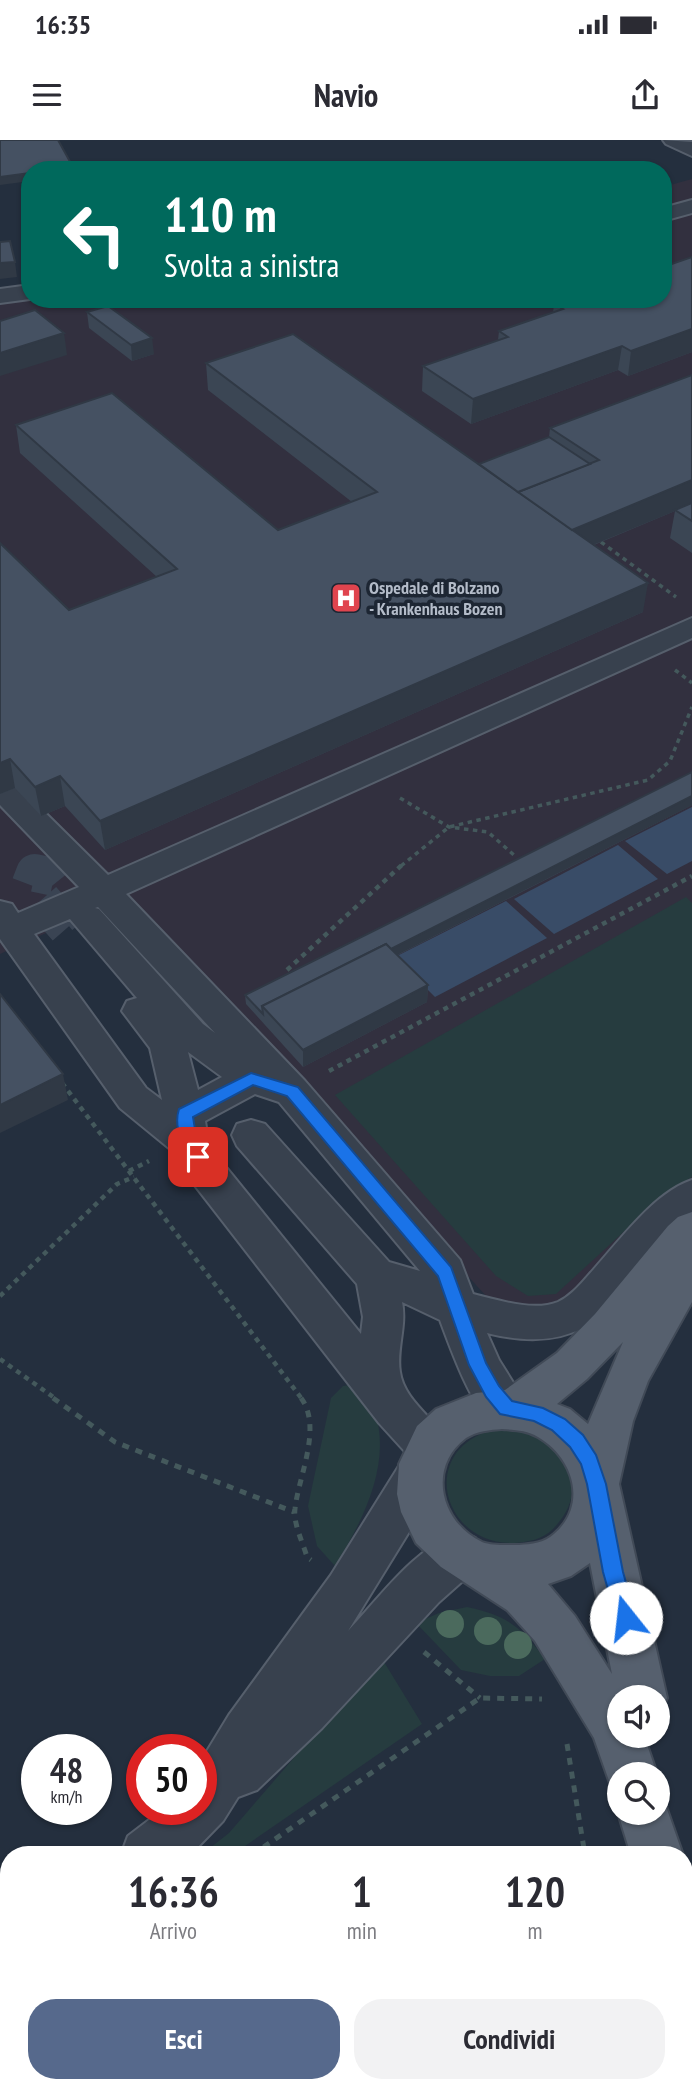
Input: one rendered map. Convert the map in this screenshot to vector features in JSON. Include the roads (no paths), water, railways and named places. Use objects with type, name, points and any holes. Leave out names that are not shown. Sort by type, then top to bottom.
[{"type":"main road","points":[[510,1408],[541,1393],[563,1375],[622,1313],[678,1241],[692,1229]]},
{"type":"main road","points":[[470,1559],[511,1570],[541,1566],[568,1553],[586,1532],[611,1422],[627,1379],[667,1303],[692,1269]]},
{"type":"main road","points":[[627,1762],[617,1730],[553,1625],[521,1592],[439,1538],[426,1518],[420,1495],[424,1460],[450,1424],[479,1410],[510,1408],[537,1414],[559,1424],[577,1441],[589,1461],[597,1489],[639,1685]]},
{"type":"main road","points":[[648,1825],[655,1846]]},
{"type":"main road","points":[[656,1825],[657,1846]]},
{"type":"lane","points":[[673,140],[692,150]]},
{"type":"lane","points":[[672,212],[692,206]]},
{"type":"lane","points":[[0,296],[21,293]]},
{"type":"lane","points":[[187,1128],[134,1098],[7,921],[85,912],[362,776],[689,622]]},
{"type":"lane","points":[[6,792],[167,1043],[187,1128],[207,1172],[391,1404],[424,1460],[348,1591],[247,1733],[217,1782]]},
{"type":"lane","points":[[85,912],[190,1034],[251,1079],[292,1091]]},
{"type":"lane","points":[[85,912],[292,1091],[445,1272],[478,1365],[492,1391],[510,1408]]},
{"type":"lane","points":[[187,1128],[251,1079]]},
{"type":"lane","points":[[251,1135],[377,1278],[384,1317],[378,1372],[391,1404]]},
{"type":"lane","points":[[377,1278],[408,1284],[457,1308],[533,1324],[556,1323],[574,1316],[589,1304],[670,1214],[692,1196]]},
{"type":"lane","points":[[217,1793],[328,1686],[439,1568],[470,1559]]},
{"type":"lane","points":[[160,1846],[183,1825]]},
{"type":"water","points":[[692,807],[692,861],[667,874],[625,841]]},
{"type":"water","points":[[618,845],[658,879],[554,934],[514,899]]},
{"type":"water","points":[[506,901],[547,938],[435,997],[395,957]]},
{"type":"tunnel","points":[[67,928],[30,886],[35,873],[54,877],[87,918]]},
{"type":"place","name":"Ospedale di Bolzano - Krankenhaus Bozen","points":[[346,598]]}]
